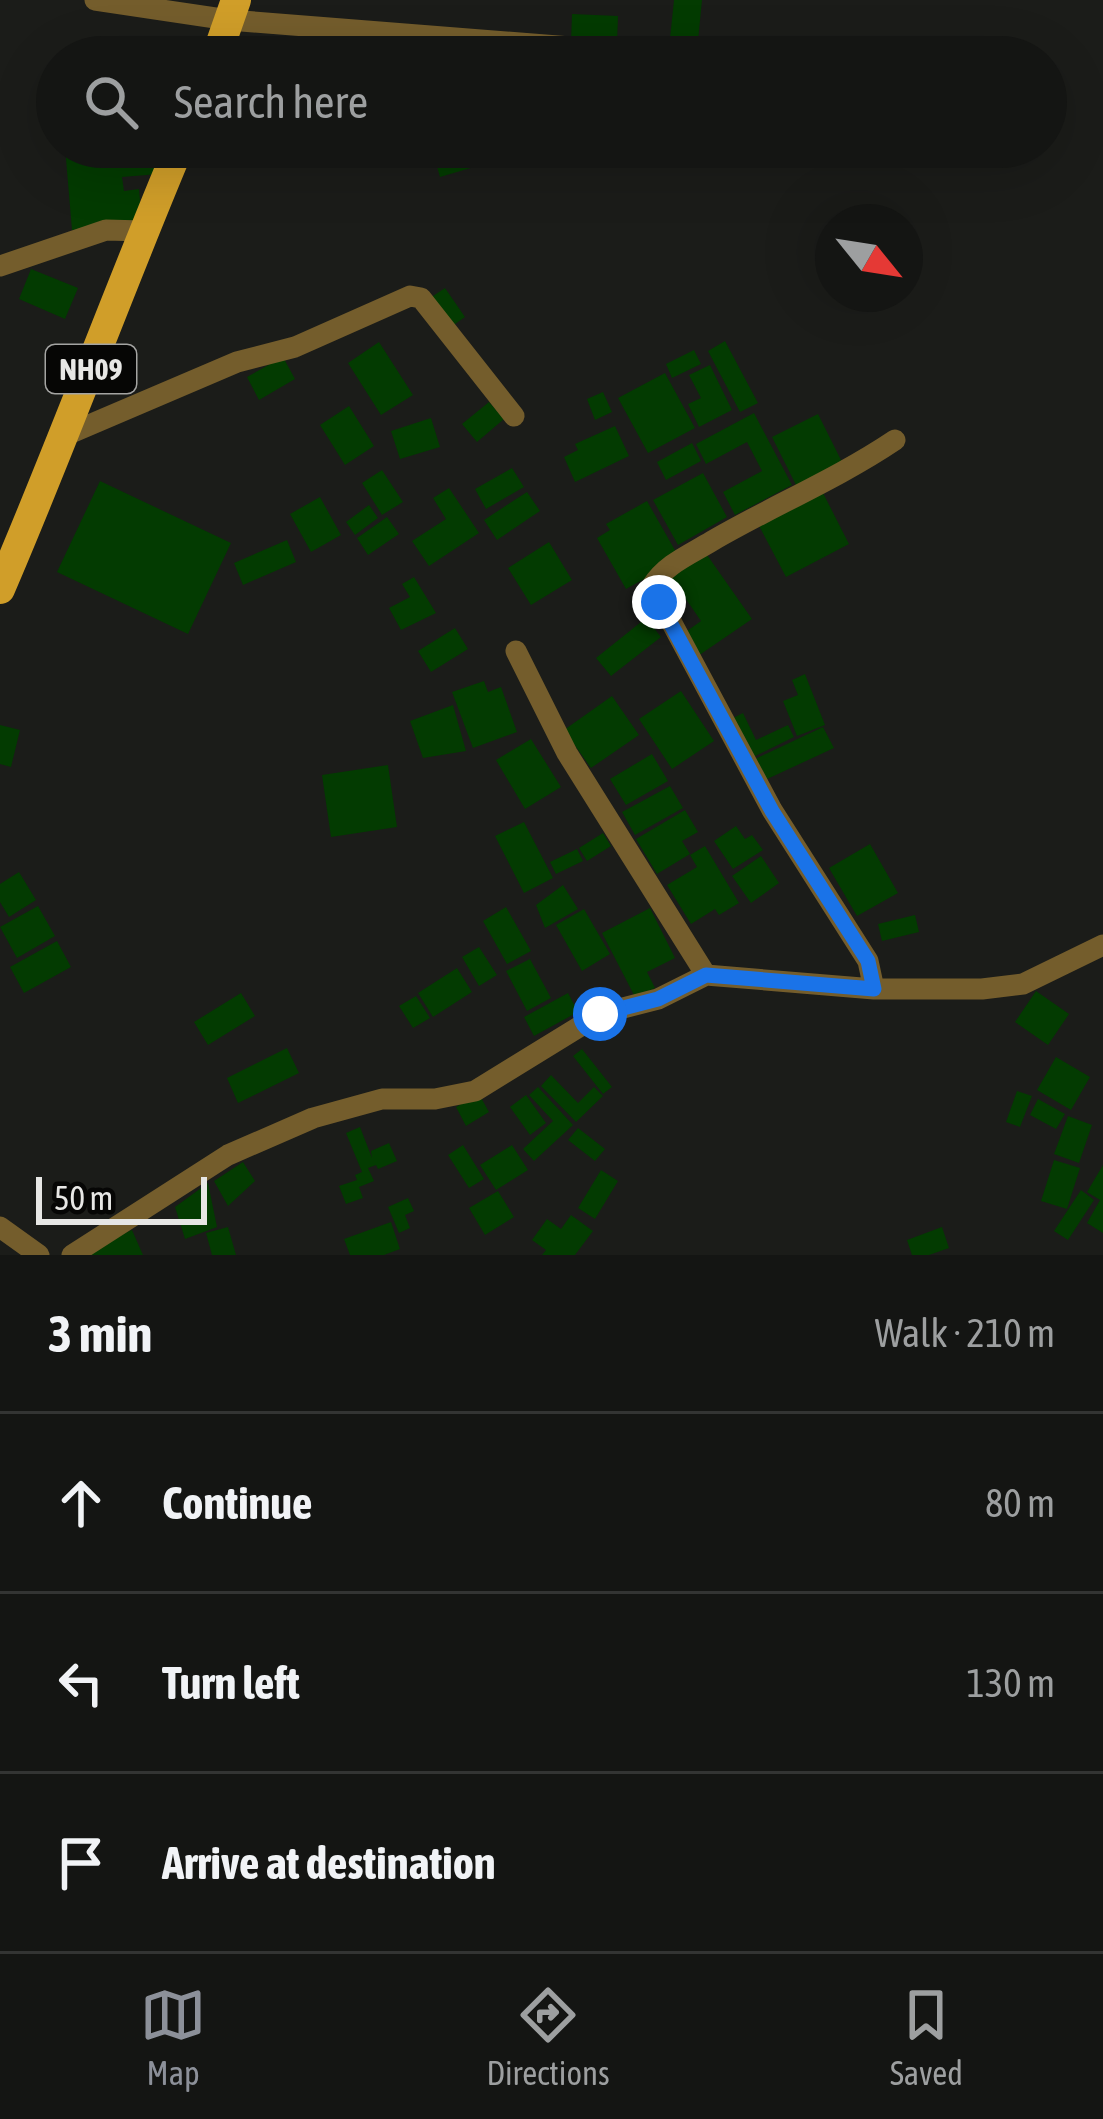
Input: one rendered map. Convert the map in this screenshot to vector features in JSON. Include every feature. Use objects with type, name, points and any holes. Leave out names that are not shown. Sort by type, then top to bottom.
[{"type":"main road","name":"NH09","points":[[0,589],[170,168]]},
{"type":"street","points":[[95,0],[489,36]]},
{"type":"street","points":[[0,266],[106,230],[143,231]]},
{"type":"street","points":[[66,435],[237,362],[295,347],[410,296],[421,298],[514,416]]},
{"type":"street","points":[[874,989],[868,961],[772,811],[652,586],[662,570],[895,440]]},
{"type":"street","points":[[516,651],[567,753],[706,975]]},
{"type":"street","points":[[72,1255],[228,1156],[292,1127],[382,1099],[435,1100],[475,1091],[600,1014],[658,999],[706,975],[874,989],[982,989],[1023,984],[1103,945]]},
{"type":"street","points":[[0,1227],[39,1255]]},
{"type":"building","points":[[674,0],[702,0],[698,36],[670,36]]},
{"type":"building","points":[[572,14],[618,16],[617,36],[571,36]]},
{"type":"building","points":[[67,168],[158,168],[159,174],[122,177],[124,191],[139,189],[142,224],[72,230]]},
{"type":"building","points":[[437,168],[471,168],[440,177]]},
{"type":"building","points":[[31,269],[78,288],[65,319],[19,299]]},
{"type":"building","points":[[445,288],[465,317],[448,329],[427,300]]},
{"type":"building","points":[[725,341],[758,403],[740,412],[708,351]]},
{"type":"building","points":[[379,342],[413,395],[381,415],[348,363]]},
{"type":"building","points":[[694,350],[701,364],[672,378],[666,364]]},
{"type":"building","points":[[283,357],[295,379],[259,400],[247,377]]},
{"type":"building","points":[[710,365],[732,410],[699,427],[688,404],[701,398],[689,375]]},
{"type":"building","points":[[665,373],[695,428],[648,453],[618,398]]},
{"type":"building","points":[[603,392],[612,412],[595,420],[587,399]]},
{"type":"building","points":[[489,402],[504,419],[477,442],[462,424]]},
{"type":"building","points":[[349,406],[374,446],[345,465],[320,425]]},
{"type":"building","points":[[754,413],[792,485],[735,515],[723,492],[762,471],[747,442],[706,464],[696,444]]},
{"type":"building","points":[[818,414],[843,464],[797,487],[772,437]]},
{"type":"building","points":[[431,418],[440,447],[400,459],[391,431]]},
{"type":"building","points":[[615,426],[629,456],[575,482],[564,457],[578,450],[575,444]]},
{"type":"building","points":[[692,443],[701,461],[666,480],[657,462]]},
{"type":"building","points":[[512,468],[524,487],[486,509],[475,489]]},
{"type":"building","points":[[382,470],[403,502],[382,515],[362,483]]},
{"type":"building","points":[[703,473],[727,517],[678,545],[653,500]]},
{"type":"building","points":[[100,481],[231,543],[188,634],[57,572]]},
{"type":"building","points":[[449,488],[479,533],[429,566],[412,541],[446,519],[433,498]]},
{"type":"building","points":[[822,491],[849,544],[786,577],[758,524]]},
{"type":"building","points":[[527,492],[540,511],[497,540],[484,520]]},
{"type":"building","points":[[320,497],[341,535],[311,552],[290,514]]},
{"type":"building","points":[[647,501],[680,559],[626,589],[597,538],[610,530],[606,524]]},
{"type":"building","points":[[369,505],[378,518],[355,535],[346,522]]},
{"type":"building","points":[[387,517],[399,534],[368,555],[357,538]]},
{"type":"building","points":[[287,540],[296,562],[243,585],[234,563]]},
{"type":"building","points":[[549,542],[572,580],[531,605],[508,568]]},
{"type":"building","points":[[705,552],[752,619],[695,658],[680,636],[701,621],[670,576]]},
{"type":"building","points":[[414,577],[436,613],[401,630],[389,608],[410,597],[402,584]]},
{"type":"building","points":[[646,618],[661,637],[611,676],[596,658]]},
{"type":"building","points":[[455,628],[468,649],[431,672],[418,651]]},
{"type":"building","points":[[805,674],[825,725],[797,736],[783,701],[798,695],[792,680]]},
{"type":"building","points":[[484,681],[488,692],[501,687],[517,732],[473,748],[452,692]]},
{"type":"building","points":[[681,691],[714,741],[672,769],[639,719]]},
{"type":"building","points":[[612,696],[639,735],[591,768],[564,730]]},
{"type":"building","points":[[453,705],[466,751],[423,758],[410,721]]},
{"type":"building","points":[[743,713],[756,740],[788,725],[794,737],[749,759],[729,720]]},
{"type":"building","points":[[0,725],[20,730],[11,767],[0,764]]},
{"type":"building","points":[[823,727],[834,748],[765,780],[755,759]]},
{"type":"building","points":[[531,739],[561,787],[525,809],[496,760]]},
{"type":"building","points":[[652,754],[668,781],[626,805],[610,779]]},
{"type":"building","points":[[388,765],[397,827],[331,837],[322,775]]},
{"type":"building","points":[[670,786],[683,808],[635,835],[622,812]]},
{"type":"building","points":[[685,810],[698,832],[682,841],[690,854],[657,874],[636,839]]},
{"type":"building","points":[[524,822],[553,878],[524,893],[495,836]]},
{"type":"building","points":[[736,826],[745,839],[752,835],[763,850],[733,869],[714,841]]},
{"type":"building","points":[[603,833],[611,846],[587,861],[579,848]]},
{"type":"building","points":[[870,844],[898,893],[857,916],[829,868]]},
{"type":"building","points":[[705,846],[739,903],[719,915],[715,909],[691,924],[667,885],[697,867],[690,855]]},
{"type":"building","points":[[577,849],[583,861],[556,874],[550,862]]},
{"type":"building","points":[[761,856],[779,883],[751,903],[732,876]]},
{"type":"building","points":[[19,872],[36,900],[9,917],[0,902],[0,884]]},
{"type":"building","points":[[563,885],[578,909],[545,928],[536,905]]},
{"type":"building","points":[[38,906],[55,936],[17,958],[0,927]]},
{"type":"building","points":[[506,907],[531,951],[507,964],[483,921]]},
{"type":"building","points":[[650,908],[675,958],[647,972],[655,988],[635,997],[602,933]]},
{"type":"building","points":[[584,909],[610,954],[582,971],[556,925]]},
{"type":"building","points":[[915,915],[919,932],[882,941],[878,924]]},
{"type":"building","points":[[57,941],[71,967],[24,993],[10,967]]},
{"type":"building","points":[[479,947],[497,975],[479,986],[462,957]]},
{"type":"building","points":[[530,959],[551,998],[527,1011],[506,971]]},
{"type":"building","points":[[457,968],[472,992],[433,1017],[418,993]]},
{"type":"building","points":[[1036,991],[1069,1014],[1048,1045],[1015,1022]]},
{"type":"building","points":[[241,993],[255,1016],[208,1045],[194,1022]]},
{"type":"building","points":[[568,993],[578,1012],[534,1036],[524,1017]]},
{"type":"building","points":[[416,996],[430,1018],[413,1028],[399,1006]]},
{"type":"building","points":[[287,1048],[299,1073],[238,1103],[227,1078]]},
{"type":"building","points":[[582,1049],[612,1087],[603,1094],[573,1056]]},
{"type":"building","points":[[1056,1057],[1090,1077],[1071,1110],[1037,1090]]},
{"type":"building","points":[[551,1075],[578,1103],[594,1087],[603,1096],[576,1122],[541,1086]]},
{"type":"building","points":[[538,1087],[573,1125],[534,1161],[523,1149],[553,1121],[529,1095]]},
{"type":"building","points":[[1017,1091],[1032,1096],[1020,1127],[1006,1122]]},
{"type":"building","points":[[479,1094],[489,1112],[466,1126],[456,1107]]},
{"type":"building","points":[[526,1095],[546,1123],[530,1135],[510,1107]]},
{"type":"building","points":[[1038,1099],[1065,1114],[1056,1129],[1030,1115]]},
{"type":"building","points":[[1068,1116],[1092,1125],[1079,1163],[1054,1154]]},
{"type":"building","points":[[360,1127],[372,1158],[371,1151],[389,1143],[397,1161],[368,1168],[374,1181],[359,1187],[363,1198],[346,1204],[339,1186],[357,1180],[355,1175],[362,1172],[346,1133]]},
{"type":"building","points":[[578,1128],[605,1149],[595,1161],[568,1140]]},
{"type":"building","points":[[463,1145],[484,1179],[469,1188],[448,1155]]},
{"type":"building","points":[[512,1145],[528,1170],[496,1190],[480,1165]]},
{"type":"building","points":[[1054,1160],[1080,1168],[1067,1209],[1041,1201]]},
{"type":"building","points":[[243,1162],[255,1181],[228,1206],[214,1181]]},
{"type":"building","points":[[1103,1165],[1103,1233],[1087,1223],[1100,1200],[1087,1192]]},
{"type":"building","points":[[601,1170],[618,1181],[595,1219],[578,1208]]},
{"type":"building","points":[[208,1183],[217,1227],[185,1239],[175,1207]]},
{"type":"building","points":[[1081,1190],[1094,1200],[1068,1240],[1054,1231]]},
{"type":"building","points":[[498,1191],[514,1217],[485,1235],[469,1208]]},
{"type":"building","points":[[408,1198],[414,1211],[405,1215],[410,1228],[399,1233],[388,1207]]},
{"type":"building","points":[[571,1215],[593,1231],[575,1255],[542,1255],[546,1250],[532,1240],[547,1219],[561,1229]]},
{"type":"building","points":[[391,1222],[400,1249],[384,1255],[350,1255],[344,1239]]},
{"type":"building","points":[[228,1227],[236,1255],[212,1255],[206,1233]]},
{"type":"building","points":[[942,1227],[949,1248],[912,1255],[907,1240]]},
{"type":"building","points":[[132,1230],[143,1255],[92,1255],[89,1249]]},
{"type":"route","points":[[600,1014],[658,999],[706,975],[874,989],[868,961],[772,811],[659,602]]}]
